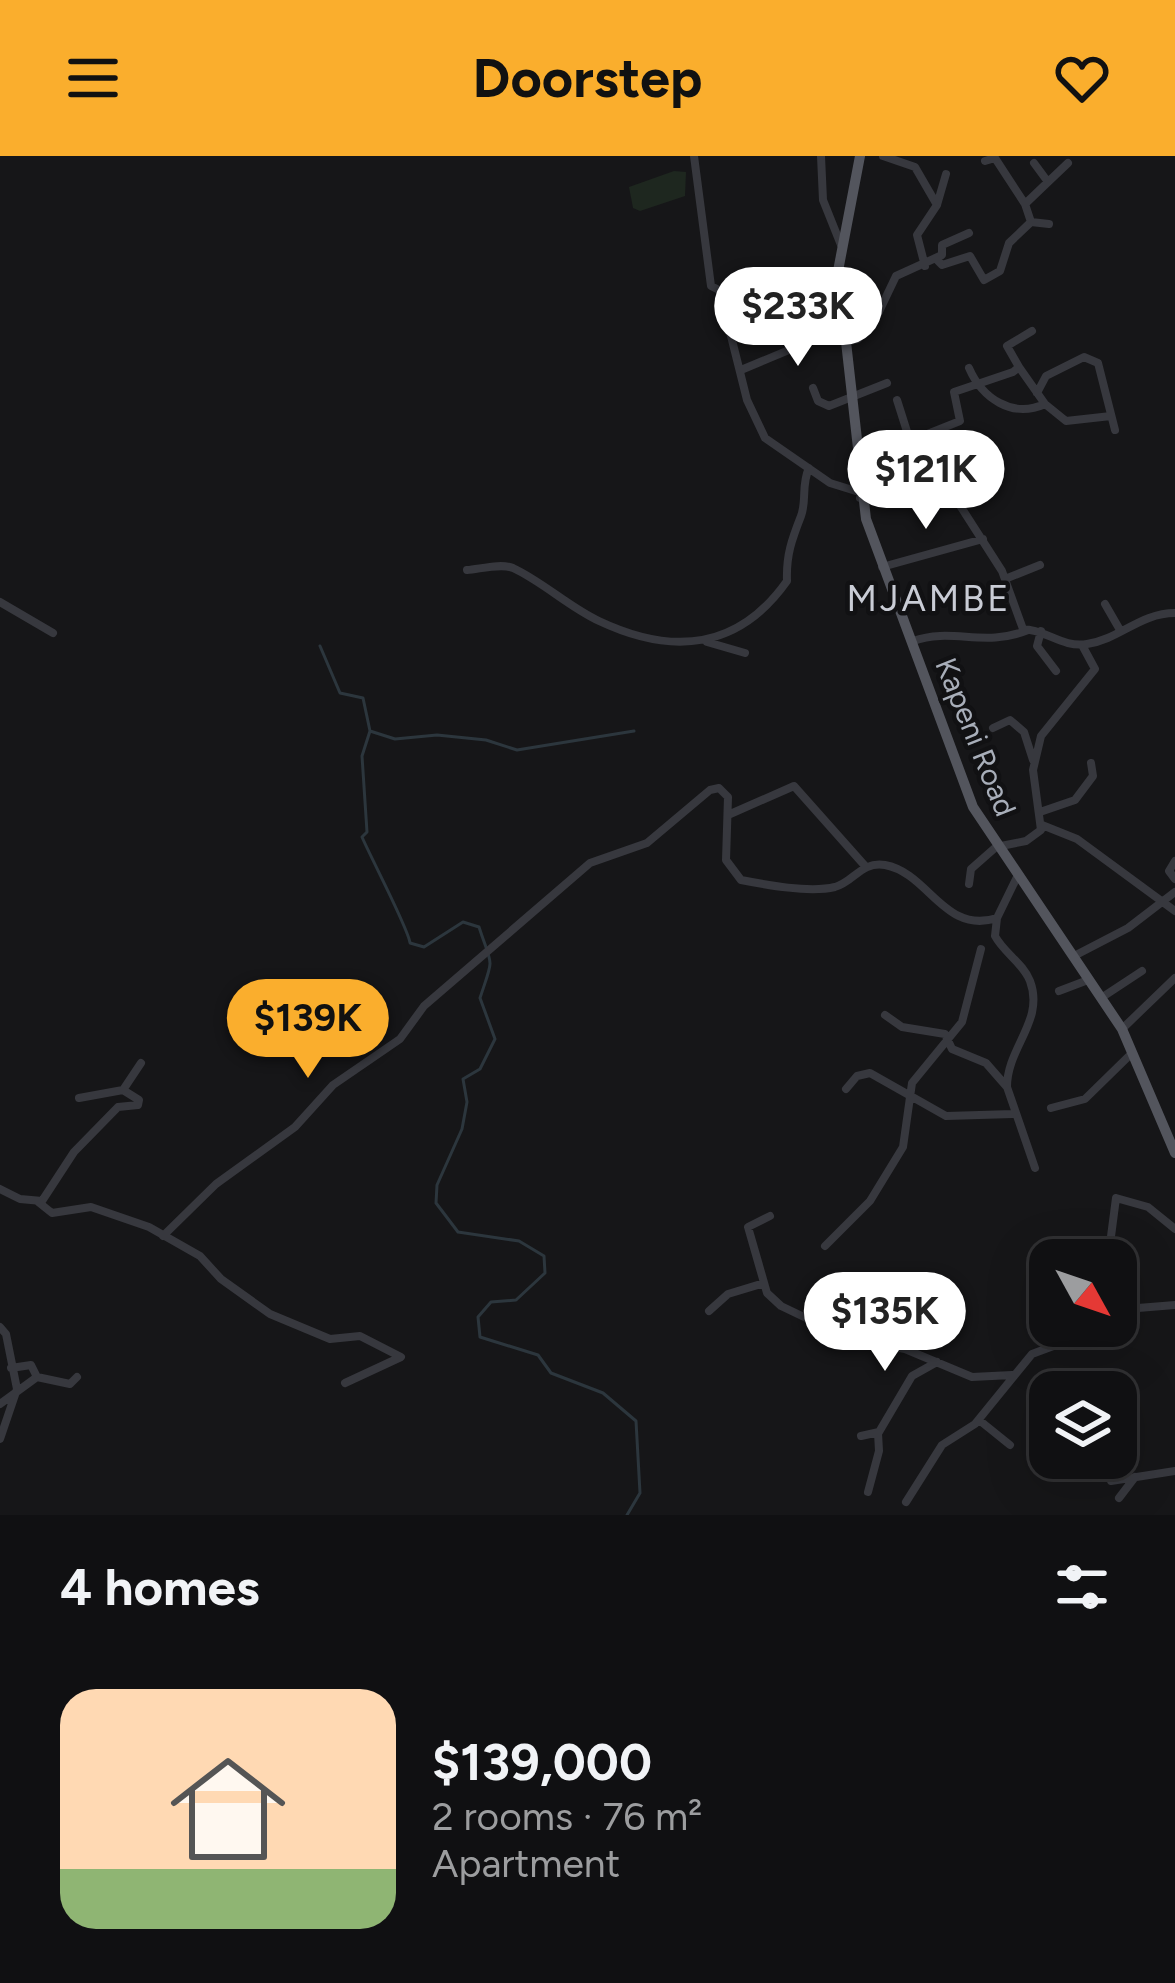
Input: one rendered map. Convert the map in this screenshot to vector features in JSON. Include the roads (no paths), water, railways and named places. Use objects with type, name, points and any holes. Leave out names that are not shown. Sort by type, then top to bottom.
[{"type":"main road","name":"Kapeni Road","points":[[860,156],[841,245],[838,285],[849,341],[860,495],[882,567],[967,794],[996,847],[1121,1029],[1175,1152]]},
{"type":"street","points":[[694,156],[708,278],[720,292],[747,400],[765,438],[830,483],[860,495],[880,500],[949,490],[983,539],[1005,579],[1022,627],[1029,630],[1082,645],[1153,614],[1175,613]]},
{"type":"street","points":[[821,156],[823,200],[841,245]]},
{"type":"street","points":[[883,156],[915,167],[937,205]]},
{"type":"street","points":[[985,161],[995,158],[1025,204],[1030,222]]},
{"type":"street","points":[[1034,164],[1048,182]]},
{"type":"street","points":[[1025,204],[1067,164]]},
{"type":"street","points":[[925,266],[917,235],[937,205],[946,174]]},
{"type":"street","points":[[1030,222],[1048,224]]},
{"type":"street","points":[[936,259],[942,265],[970,256],[984,280],[1000,271],[1009,243],[1030,222]]},
{"type":"street","points":[[849,341],[858,339],[875,320],[894,278],[925,266],[936,259],[942,245],[969,233]]},
{"type":"street","points":[[720,292],[772,287],[844,327]]},
{"type":"street","points":[[741,370],[844,327]]},
{"type":"street","points":[[1032,332],[1007,346],[1045,404],[1066,421],[1111,416]]},
{"type":"street","points":[[1037,393],[1044,389],[1046,376],[1084,358],[1098,363],[1115,430]]},
{"type":"street","points":[[880,500],[910,441],[960,421],[953,393],[1019,367]]},
{"type":"street","points":[[969,368],[976,384],[1007,406],[1026,410],[1045,404]]},
{"type":"street","points":[[813,388],[818,401],[829,406],[887,383]]},
{"type":"street","points":[[897,400],[910,441]]},
{"type":"street","points":[[707,642],[755,617],[787,581],[784,559],[802,511],[800,487],[809,468]]},
{"type":"street","points":[[882,567],[983,539]]},
{"type":"street","points":[[1005,579],[1040,565]]},
{"type":"street","points":[[467,570],[510,566],[616,628],[745,653]]},
{"type":"street","points":[[0,602],[53,633]]},
{"type":"street","points":[[1105,604],[1120,630]]},
{"type":"street","points":[[913,641],[929,635],[997,642],[1029,630]]},
{"type":"street","points":[[1041,631],[1037,646],[1056,671]]},
{"type":"street","points":[[1034,762],[1048,722],[1095,669],[1082,645]]},
{"type":"street","points":[[992,728],[1010,720],[1024,732],[1034,762],[1042,825]]},
{"type":"street","points":[[1040,812],[1075,800],[1094,776],[1091,763]]},
{"type":"street","points":[[728,815],[794,786],[866,867]]},
{"type":"street","points":[[164,1235],[216,1184],[296,1126],[333,1085],[400,1039],[412,1017],[592,861],[647,843],[710,790],[726,794],[724,852],[730,871],[739,879],[834,887],[866,867],[881,864],[907,874],[928,896],[968,921],[997,919]]},
{"type":"street","points":[[969,884],[971,869],[996,847],[1027,841],[1042,825]]},
{"type":"street","points":[[1042,825],[1077,839],[1175,911]]},
{"type":"street","points":[[1175,861],[1169,871],[1175,879]]},
{"type":"street","points":[[1006,1087],[1012,1051],[1030,1028],[1034,1007],[1028,977],[995,936],[997,919],[1018,875]]},
{"type":"street","points":[[1074,956],[1175,892]]},
{"type":"street","points":[[825,1246],[870,1201],[903,1147],[912,1083],[948,1043],[967,1011],[981,949]]},
{"type":"street","points":[[1101,998],[1142,971]]},
{"type":"street","points":[[1121,1029],[1175,978]]},
{"type":"street","points":[[1059,991],[1090,980]]},
{"type":"street","points":[[884,1016],[902,1027],[945,1034],[964,1057],[986,1063],[1006,1087],[1036,1168]]},
{"type":"street","points":[[1051,1108],[1085,1099],[1132,1052]]},
{"type":"street","points":[[123,1090],[141,1064]]},
{"type":"street","points":[[846,1089],[856,1076],[870,1073],[946,1116],[1015,1114]]},
{"type":"street","points":[[37,1201],[48,1196],[74,1152],[118,1107],[138,1106],[139,1100],[123,1090],[79,1098]]},
{"type":"street","points":[[0,1189],[37,1201],[52,1213],[91,1207],[109,1210],[200,1256],[221,1280],[270,1314],[330,1339],[360,1336],[401,1358],[345,1383]]},
{"type":"street","points":[[1111,1239],[1116,1198],[1148,1207],[1175,1229]]},
{"type":"street","points":[[770,1216],[748,1227],[764,1283],[775,1302],[862,1343],[901,1348],[972,1377],[1012,1375]]},
{"type":"street","points":[[709,1311],[728,1294],[764,1283]]},
{"type":"street","points":[[820,1323],[845,1304]]},
{"type":"street","points":[[1137,1308],[1175,1305]]},
{"type":"street","points":[[0,1328],[6,1334],[15,1396],[0,1439]]},
{"type":"street","points":[[906,1502],[942,1444],[979,1420],[1012,1375],[1047,1347]]},
{"type":"street","points":[[868,1492],[879,1432],[912,1376],[938,1361]]},
{"type":"street","points":[[11,1368],[31,1365],[37,1377]]},
{"type":"street","points":[[37,1377],[70,1384],[77,1377]]},
{"type":"street","points":[[0,1404],[37,1377]]},
{"type":"street","points":[[979,1420],[1010,1444]]},
{"type":"street","points":[[861,1436],[879,1432]]},
{"type":"street","points":[[1137,1476],[1175,1471]]},
{"type":"street","points":[[1111,1481],[1121,1479]]},
{"type":"street","points":[[1119,1498],[1134,1479]]},
{"type":"waterway","points":[[320,646],[340,693],[363,698],[370,731],[395,739],[437,735],[486,740],[517,750],[634,731]]},
{"type":"waterway","points":[[370,731],[362,756],[367,832],[362,837],[410,943],[424,947],[463,922],[479,927],[490,962],[480,998],[495,1039],[480,1069],[463,1079],[467,1102],[462,1129],[437,1185],[436,1203],[458,1232],[519,1241],[544,1256],[545,1273],[516,1300],[491,1302],[478,1317],[480,1337],[538,1355],[551,1373],[603,1393],[636,1421],[640,1493],[627,1515]]},
{"type":"district","name":"MJAMBE","points":[[929,598]]}]
